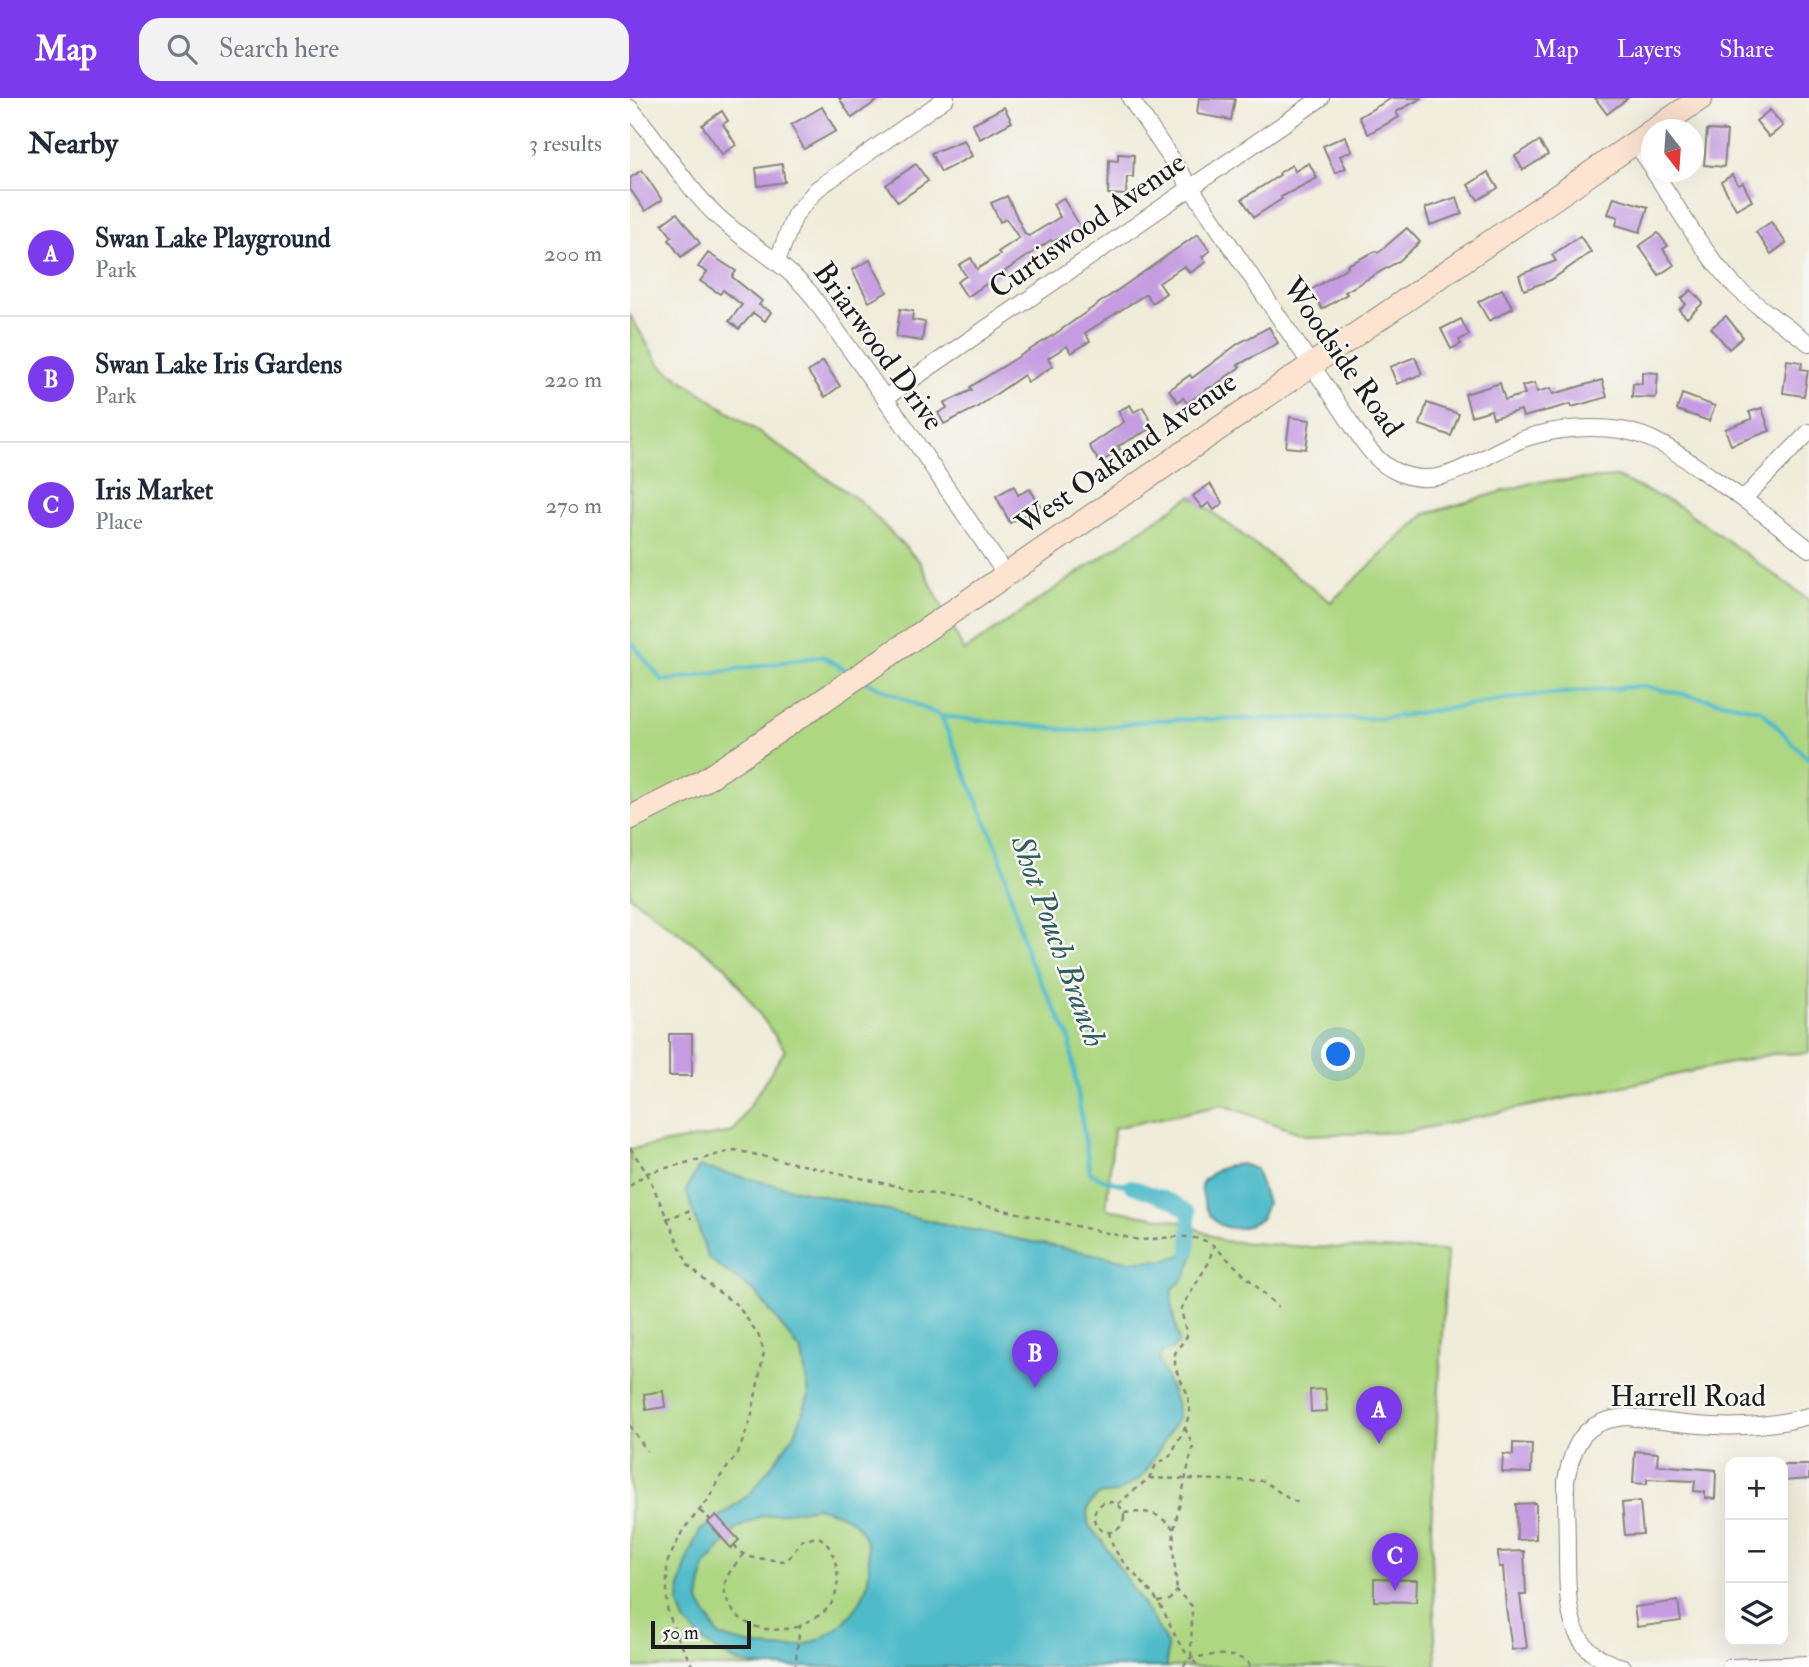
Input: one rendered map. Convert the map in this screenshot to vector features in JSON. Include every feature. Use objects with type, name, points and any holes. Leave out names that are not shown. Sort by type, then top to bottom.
[{"type":"street","points":[[777,261],[795,215],[817,189],[946,98]]},
{"type":"street","name":"Woodside Road","points":[[1130,98],[1354,428],[1380,461],[1392,470],[1408,477],[1432,479],[1453,474],[1503,447],[1564,430],[1598,428],[1642,435],[1663,444],[1809,549]]},
{"type":"street","name":"Curtiswood Avenue","points":[[885,398],[1321,98]]},
{"type":"street","name":"West Oakland Avenue","points":[[1670,119],[1701,98]]},
{"type":"street","name":"Briarwood Drive","points":[[630,108],[654,135],[704,202],[728,226],[797,277],[810,293],[1006,575]]},
{"type":"street","name":"West Oakland Avenue","points":[[630,818],[702,782],[1641,138]]},
{"type":"street","points":[[1662,182],[1704,247],[1731,282],[1809,343]]},
{"type":"street","points":[[1742,499],[1809,432]]},
{"type":"street","name":"Harrell Road","points":[[1623,1667],[1604,1661],[1588,1649],[1579,1639],[1570,1617],[1567,1593],[1566,1481],[1570,1462],[1582,1436],[1597,1423],[1613,1418],[1628,1417],[1732,1428],[1775,1424],[1809,1416]]},
{"type":"street","points":[[1730,1667],[1809,1664]]},
{"type":"path","points":[[630,1148],[648,1173],[688,1265],[737,1305],[758,1334],[764,1353],[751,1419],[738,1453],[700,1511],[683,1530],[667,1563],[667,1608],[676,1635],[693,1667]]},
{"type":"path","points":[[630,1186],[648,1173],[736,1150],[1139,1240],[1183,1236],[1205,1239],[1278,1307]]},
{"type":"path","points":[[666,1219],[688,1211],[691,1219]]},
{"type":"path","points":[[1118,1504],[1149,1478],[1156,1465],[1170,1456],[1185,1428],[1190,1411],[1188,1395],[1175,1368],[1175,1353],[1187,1336],[1181,1309],[1209,1262],[1213,1245]]},
{"type":"path","points":[[630,1415],[631,1426],[647,1451]]},
{"type":"path","points":[[1185,1428],[1194,1447],[1174,1529],[1173,1547],[1177,1591],[1192,1606],[1191,1658]]},
{"type":"path","points":[[1149,1478],[1264,1481],[1289,1499],[1302,1504]]},
{"type":"path","points":[[1102,1502],[1118,1504],[1124,1513],[1122,1524],[1110,1532],[1100,1530],[1093,1514],[1096,1507],[1102,1502]]},
{"type":"path","points":[[700,1511],[710,1520]]},
{"type":"path","points":[[1124,1513],[1148,1511],[1161,1516],[1174,1529]]},
{"type":"path","points":[[1110,1532],[1117,1556],[1158,1602],[1183,1651],[1199,1667]]},
{"type":"path","points":[[734,1545],[743,1554],[754,1558],[784,1561],[803,1540],[819,1537],[828,1542],[832,1551],[836,1575],[834,1599],[828,1609],[788,1630],[755,1627],[741,1621],[725,1597],[725,1583],[743,1554]]},
{"type":"path","points":[[1158,1602],[1169,1600],[1177,1591]]},
{"type":"path","points":[[795,1667],[800,1626]]},
{"type":"path","points":[[1183,1667],[1191,1658],[1214,1654],[1240,1656],[1250,1667]]},
{"type":"green space","points":[[630,315],[660,365],[860,501],[920,562],[964,651],[1191,496],[1331,602],[1425,514],[1535,482],[1617,477],[1681,507],[1809,600],[1809,1053],[1773,1054],[1407,1132],[1305,1135],[1223,1105],[1114,1128],[1106,1209],[1179,1221],[1223,1241],[1308,1247],[1447,1251],[1431,1524],[1436,1667],[634,1667],[630,1646],[630,1149],[733,1132],[785,1050],[726,967],[630,896]]},
{"type":"water","points":[[1241,1164],[1256,1169],[1267,1203],[1261,1219],[1243,1227],[1230,1228],[1222,1226],[1210,1216],[1201,1184],[1218,1170]]},
{"type":"water","points":[[699,1167],[957,1227],[1129,1261],[1167,1260],[1189,1252],[1193,1257],[1186,1276],[1172,1290],[1172,1308],[1179,1343],[1170,1351],[1162,1352],[1159,1360],[1177,1405],[1178,1418],[1143,1476],[1117,1493],[1098,1495],[1089,1505],[1087,1512],[1089,1526],[1103,1542],[1160,1631],[1167,1645],[1167,1667],[765,1667],[737,1662],[705,1643],[685,1622],[679,1604],[680,1585],[690,1551],[700,1531],[751,1493],[795,1434],[809,1395],[802,1353],[757,1294],[708,1258],[686,1190]],"holes":[[[816,1507],[850,1520],[859,1528],[866,1543],[869,1564],[867,1584],[854,1611],[844,1622],[818,1640],[788,1648],[762,1647],[719,1636],[699,1602],[704,1567],[737,1528],[759,1517]]]},
{"type":"building","points":[[839,98],[881,98],[852,118]]},
{"type":"building","points":[[1199,98],[1235,99],[1231,120],[1197,114]]},
{"type":"building","points":[[1392,98],[1422,98],[1396,112],[1399,117],[1368,134],[1359,117]]},
{"type":"building","points":[[1595,98],[1628,98],[1607,114]]},
{"type":"building","points":[[822,107],[836,131],[804,149],[791,125]]},
{"type":"building","points":[[1004,107],[1012,122],[980,139],[972,124]]},
{"type":"building","points":[[1770,110],[1783,126],[1769,137],[1756,121]]},
{"type":"building","points":[[722,111],[728,121],[723,124],[736,145],[722,154],[702,125]]},
{"type":"building","points":[[1707,130],[1727,131],[1724,167],[1704,165]]},
{"type":"building","points":[[1345,136],[1352,151],[1340,156],[1346,168],[1335,173],[1323,146]]},
{"type":"building","points":[[964,140],[972,156],[941,172],[931,153]]},
{"type":"building","points":[[1539,141],[1548,155],[1523,170],[1515,156]]},
{"type":"building","points":[[1118,154],[1134,155],[1133,177],[1127,177],[1126,195],[1108,194],[1109,160],[1118,161]]},
{"type":"building","points":[[1309,163],[1317,178],[1281,197],[1282,199],[1254,217],[1242,199],[1292,165],[1295,171]]},
{"type":"building","points":[[782,164],[785,182],[758,186],[756,168]]},
{"type":"building","points":[[916,164],[928,181],[898,202],[886,185]]},
{"type":"building","points":[[642,170],[662,200],[645,211],[630,189],[630,178]]},
{"type":"building","points":[[1488,172],[1498,188],[1478,200],[1468,185]]},
{"type":"building","points":[[1732,175],[1738,185],[1743,183],[1752,201],[1736,209],[1721,182]]},
{"type":"building","points":[[1007,196],[1025,234],[1029,236],[1060,217],[1053,204],[1063,198],[1080,226],[1052,242],[1051,240],[967,297],[957,282],[966,276],[959,265],[971,258],[977,269],[1000,255],[998,252],[1019,238],[1006,219],[1000,222],[991,203]]},
{"type":"building","points":[[1457,197],[1462,214],[1430,225],[1425,208]]},
{"type":"building","points":[[1614,197],[1648,207],[1640,232],[1616,225],[1618,217],[1608,214]]},
{"type":"building","points":[[677,213],[700,243],[681,257],[669,240],[672,237],[662,224]]},
{"type":"building","points":[[1771,222],[1786,243],[1771,254],[1756,232]]},
{"type":"building","points":[[1407,228],[1420,242],[1399,261],[1345,292],[1347,294],[1322,309],[1311,290],[1348,267],[1347,265],[1376,251],[1378,253]]},
{"type":"building","points":[[1658,233],[1668,246],[1663,249],[1674,265],[1659,275],[1639,246]]},
{"type":"building","points":[[1198,234],[1210,251],[1202,257],[1206,262],[1190,273],[1184,266],[1159,283],[1166,293],[1152,303],[1146,294],[1085,333],[1090,341],[1071,353],[1067,346],[1048,358],[1053,366],[1028,382],[1024,375],[976,408],[944,424],[938,413],[947,408],[944,403],[972,390],[970,387],[1055,334]]},
{"type":"building","points":[[1580,236],[1591,252],[1551,280],[1524,290],[1519,275],[1556,261],[1552,255]]},
{"type":"building","points":[[708,253],[736,271],[732,277],[762,301],[759,305],[771,312],[765,321],[753,313],[739,329],[729,321],[742,305],[723,290],[720,294],[700,281],[707,272],[698,267]]},
{"type":"building","points":[[870,260],[887,292],[869,302],[852,270]]},
{"type":"building","points":[[1502,289],[1513,308],[1489,321],[1478,302]]},
{"type":"building","points":[[1691,290],[1703,303],[1687,318],[1679,310],[1686,304],[1681,299]]},
{"type":"building","points":[[900,309],[913,311],[912,320],[925,322],[922,341],[896,337]]},
{"type":"building","points":[[1726,316],[1743,337],[1729,349],[1711,328]]},
{"type":"building","points":[[1461,319],[1469,335],[1459,340],[1461,344],[1451,349],[1441,329]]},
{"type":"building","points":[[1269,327],[1278,343],[1238,365],[1240,367],[1211,388],[1187,403],[1183,398],[1178,402],[1169,390],[1190,375],[1192,378],[1239,343]]},
{"type":"building","points":[[1415,357],[1422,374],[1397,384],[1390,367]]},
{"type":"building","points":[[1787,360],[1802,362],[1801,369],[1808,370],[1804,396],[1783,393]]},
{"type":"building","points":[[823,361],[840,386],[825,397],[808,372]]},
{"type":"building","points":[[1642,372],[1658,373],[1656,398],[1632,397],[1633,383],[1642,384]]},
{"type":"building","points":[[1602,380],[1607,397],[1523,417],[1521,410],[1493,418],[1491,410],[1471,416],[1465,394],[1500,383],[1505,400],[1525,394],[1522,386],[1535,383],[1537,392],[1551,388],[1553,394]]},
{"type":"building","points":[[1682,394],[1715,406],[1709,421],[1677,410]]},
{"type":"building","points":[[1427,403],[1459,414],[1451,436],[1420,425]]},
{"type":"building","points":[[1130,405],[1134,412],[1143,407],[1154,427],[1118,446],[1120,449],[1100,463],[1089,446],[1124,422],[1118,411]]},
{"type":"building","points":[[1762,408],[1770,431],[1731,445],[1725,429],[1752,419],[1749,412]]},
{"type":"building","points":[[1290,417],[1310,420],[1306,449],[1286,447]]},
{"type":"building","points":[[1210,484],[1223,503],[1214,510],[1209,503],[1202,508],[1193,496]]},
{"type":"building","points":[[1014,486],[1018,495],[1030,489],[1040,506],[1010,523],[996,496]]},
{"type":"building","points":[[669,1034],[692,1034],[692,1076],[669,1076]]},
{"type":"building","points":[[1325,1389],[1327,1411],[1311,1412],[1310,1390]]},
{"type":"building","points":[[663,1391],[665,1407],[646,1410],[644,1394]]},
{"type":"building","points":[[1513,1443],[1532,1444],[1531,1473],[1502,1472],[1503,1454],[1513,1455]]},
{"type":"building","points":[[1635,1451],[1658,1453],[1657,1465],[1716,1470],[1715,1499],[1705,1498],[1705,1492],[1694,1491],[1695,1481],[1647,1479],[1647,1484],[1633,1483]]},
{"type":"building","points":[[1788,1465],[1809,1465],[1809,1479],[1788,1481]]},
{"type":"building","points":[[1640,1501],[1643,1534],[1625,1535],[1622,1503]]},
{"type":"building","points":[[1536,1503],[1536,1539],[1517,1540],[1516,1504]]},
{"type":"building","points":[[716,1515],[739,1540],[731,1548],[708,1522]]},
{"type":"building","points":[[1524,1551],[1526,1595],[1520,1595],[1527,1648],[1512,1650],[1503,1567],[1499,1567],[1498,1552]]},
{"type":"building","points":[[1374,1579],[1417,1580],[1416,1602],[1374,1601]]},
{"type":"building","points":[[1678,1601],[1681,1621],[1637,1627],[1634,1607]]},
{"type":"waterway","points":[[630,641],[663,681],[822,656],[851,673]]},
{"type":"waterway","points":[[865,681],[941,716],[1079,731],[1154,720],[1387,718],[1527,696],[1643,686],[1761,710],[1809,760]]},
{"type":"waterway","name":"Shot Pouch Branch","points":[[941,716],[999,852],[1028,957],[1069,1036],[1090,1173],[1108,1181],[1131,1186]]},
{"type":"waterway","name":"Shot Pouch Branch","points":[[1131,1186],[1174,1202],[1189,1213],[1189,1252]]},
{"type":"place","name":"Swan Lake Iris Gardens","points":[[1035,1388]]},
{"type":"place","name":"Swan Lake Playground","points":[[1379,1444]]},
{"type":"place","name":"Iris Market","points":[[1395,1591]]}]
